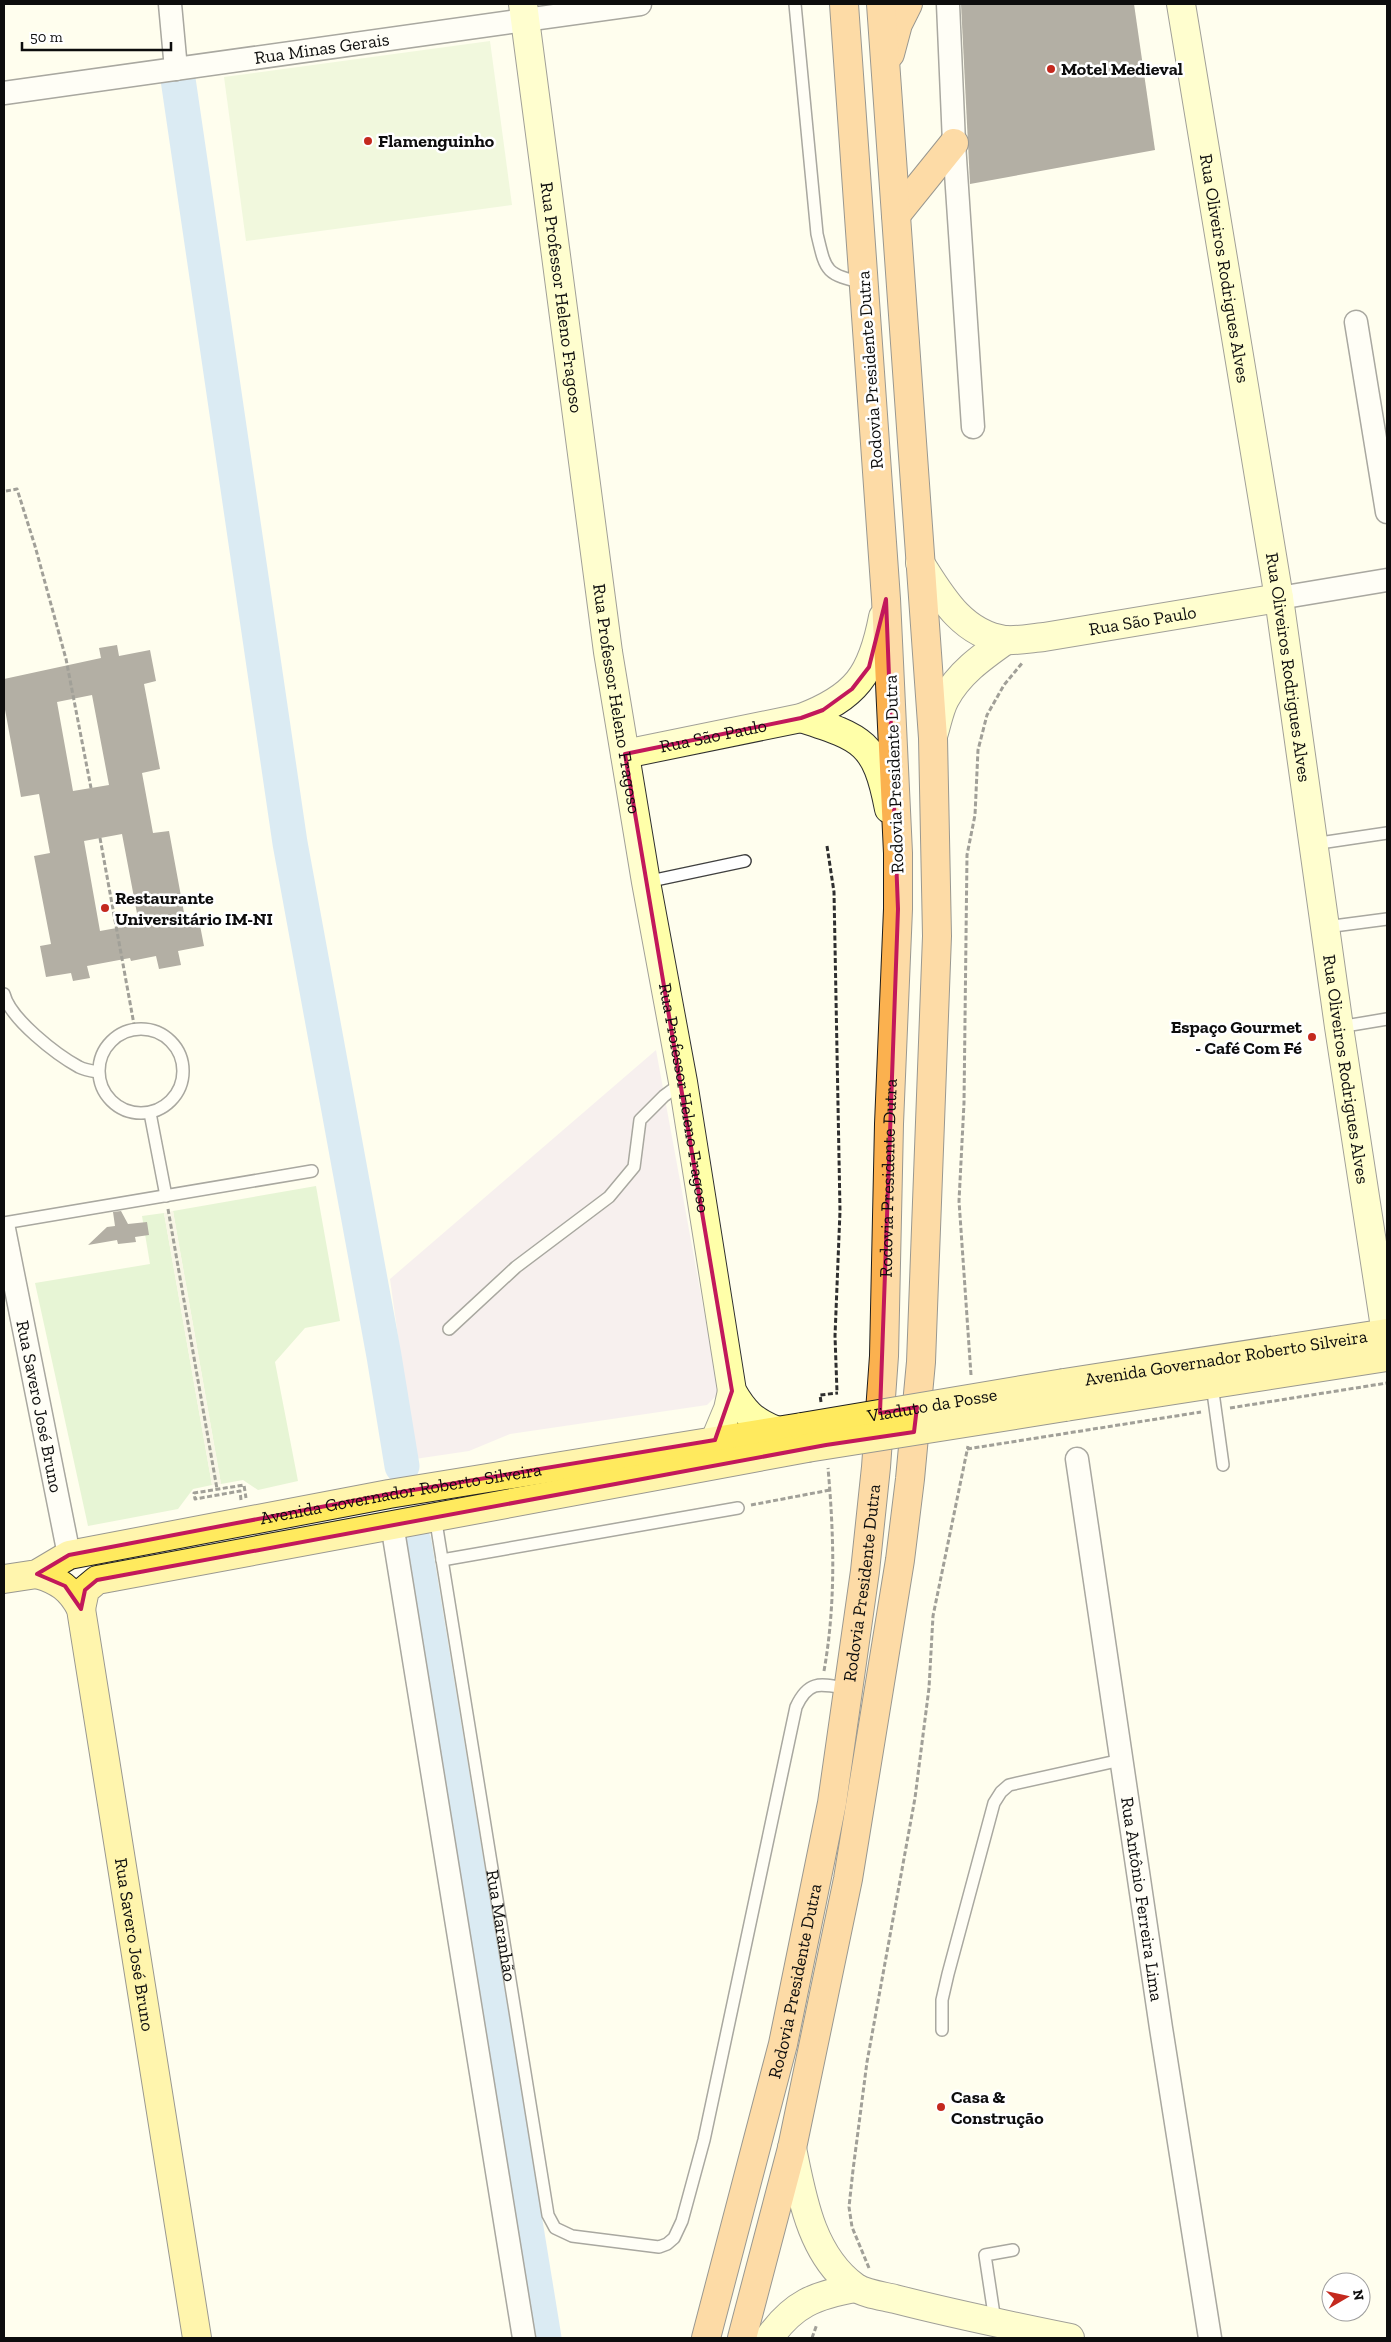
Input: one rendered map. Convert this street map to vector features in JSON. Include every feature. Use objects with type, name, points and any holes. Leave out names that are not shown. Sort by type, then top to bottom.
[{"type":"highway","name":"Rodovia Presidente Dutra","points":[[706,2338],[783,2044],[832,1803],[873,1497],[884,1356],[889,1124],[898,918],[898,853],[886,598],[844,4]]},
{"type":"highway","name":"Rodovia Presidente Dutra","points":[[742,2338],[792,2148],[848,1879],[888,1640],[910,1480],[921,1362],[937,936],[933,738],[881,4]]},
{"type":"highway","points":[[885,70],[898,24],[908,4]]},
{"type":"highway","points":[[896,215],[954,143]]},
{"type":"main road","name":"Rua Oliveiros Rodrigues Alves","points":[[1181,4],[1279,598],[1339,1027],[1387,1341]]},
{"type":"main road","name":"Rua Professor Heleno Fragoso","points":[[524,13],[608,652],[646,882],[683,1082],[732,1391],[740,1406],[753,1418],[775,1430]]},
{"type":"main road","name":"Rua São Paulo","points":[[920,563],[946,603],[960,619],[978,631],[1006,640],[1044,637],[1279,598]]},
{"type":"main road","name":"Rua São Paulo","points":[[625,754],[801,718],[823,710],[843,698],[861,679],[878,646],[886,598]]},
{"type":"main road","points":[[933,738],[944,701],[953,687],[971,665],[1006,640]]},
{"type":"main road","name":"Rua São Paulo","points":[[801,718],[842,731],[854,738],[869,751],[883,778],[898,853]]},
{"type":"main road","name":"Avenida Governador Roberto Silveira","points":[[1064,1395],[1387,1341]]},
{"type":"main road","name":"Avenida Governador Roberto Silveira","points":[[1064,1395],[1214,1397],[1387,1341]]},
{"type":"main road","name":"Rua Professor Heleno Fragoso","points":[[715,1440],[728,1409],[732,1391]]},
{"type":"main road","name":"Viaduto da Posse","points":[[805,1437],[1064,1395]]},
{"type":"main road","name":"Avenida Governador Roberto Silveira","points":[[4,1579],[37,1574],[69,1555],[389,1494],[775,1430],[805,1437]]},
{"type":"main road","name":"Avenida Governador Roberto Silveira","points":[[82,1609],[85,1590],[97,1580],[434,1516],[805,1437]]},
{"type":"main road","name":"Rua Savero José Bruno","points":[[37,1574],[53,1579],[65,1586],[75,1596],[82,1609],[197,2338]]},
{"type":"main road","points":[[792,2148],[803,2200],[815,2235],[830,2262],[860,2289]]},
{"type":"main road","points":[[769,2338],[793,2310],[810,2298],[828,2292],[860,2289],[1061,2337]]},
{"type":"street","points":[[170,4],[176,69]]},
{"type":"street","name":"Rua Minas Gerais","points":[[4,93],[176,69],[524,13],[640,4]]},
{"type":"street","points":[[948,4],[954,143],[973,427]]},
{"type":"street","points":[[1356,322],[1387,512]]},
{"type":"street","points":[[1279,598],[1387,580]]},
{"type":"street","name":"Rua Savero José Bruno","points":[[4,1229],[69,1555]]},
{"type":"street","name":"Rua Antônio Ferreira Lima","points":[[1077,1459],[1160,2028],[1210,2338]]},
{"type":"street","points":[[392,1524],[524,2338]]},
{"type":"lane","points":[[795,4],[817,234],[824,264],[830,272],[840,278],[864,283]]},
{"type":"lane","points":[[1313,844],[1387,833]]},
{"type":"lane","points":[[646,882],[745,861]]},
{"type":"lane","points":[[1326,927],[1387,919]]},
{"type":"lane","points":[[4,994],[11,1010],[46,1044],[81,1068],[98,1072]]},
{"type":"lane","points":[[1339,1027],[1387,1019]]},
{"type":"lane","points":[[144,1029],[158,1032],[170,1040],[178,1052],[182,1065],[182,1079],[178,1092],[169,1104],[150,1113],[130,1113],[117,1107],[107,1098],[101,1086],[98,1072],[100,1058],[107,1046],[117,1036],[135,1030],[144,1029]]},
{"type":"lane","points":[[449,1329],[516,1267],[609,1197],[634,1167],[640,1120],[664,1096],[683,1082]]},
{"type":"lane","points":[[150,1113],[166,1196]]},
{"type":"lane","points":[[4,1223],[312,1171]]},
{"type":"lane","points":[[1214,1397],[1223,1465]]},
{"type":"lane","points":[[442,1560],[738,1508]]},
{"type":"lane","name":"Rua Maranhão","points":[[434,1516],[550,2220],[555,2228],[572,2236],[659,2247],[668,2244],[674,2238],[682,2221],[704,2140],[796,1707],[802,1694],[809,1687],[822,1684]]},
{"type":"lane","points":[[822,1684],[848,1689]]},
{"type":"lane","points":[[942,2030],[942,2000],[948,1974],[994,1803],[1000,1792],[1009,1784],[1121,1760]]},
{"type":"lane","points":[[995,2321],[985,2256],[1013,2250]]},
{"type":"path","points":[[6,491],[17,489],[35,546],[66,659],[91,788]]},
{"type":"path","points":[[972,1380],[960,1201],[964,1103],[967,855],[975,814],[978,750],[987,715],[1004,685],[1044,637]]},
{"type":"path","points":[[100,838],[135,1030]]},
{"type":"path","points":[[827,846],[835,902],[840,1211],[835,1336],[838,1392]]},
{"type":"path","points":[[166,1196],[216,1489]]},
{"type":"path","points":[[860,2289],[870,2267],[858,2244],[849,2207],[853,2170],[867,2062],[915,1798],[929,1688],[933,1616],[967,1449],[1214,1397],[1387,1383]]},
{"type":"path","points":[[822,1684],[829,1644],[834,1551],[828,1470]]},
{"type":"path","points":[[233,1504],[242,1503],[240,1491],[195,1499],[194,1493],[244,1484],[246,1495]]},
{"type":"path","points":[[738,1508],[830,1490]]},
{"type":"path","points":[[812,2338],[818,2318]]},
{"type":"highlighted area","points":[[886,599],[898,909],[880,1413],[917,1407],[914,1432],[826,1445],[97,1580],[85,1590],[81,1609],[65,1586],[37,1574],[69,1555],[389,1494],[715,1440],[732,1391],[625,754],[801,718],[823,710],[852,689],[869,667]]},
{"type":"shaded area","points":[[656,1050],[719,1393],[707,1405],[510,1434],[469,1451],[415,1459],[390,1279]]},
{"type":"shaded area","points":[[173,1211],[221,1484],[212,1485],[164,1213]]},
{"type":"green space","name":"Flamenguinho","points":[[490,41],[512,205],[246,241],[224,77]]},
{"type":"green space","points":[[316,1186],[340,1321],[305,1328],[275,1362],[298,1481],[258,1490],[243,1480],[221,1484],[173,1211]]},
{"type":"green space","points":[[164,1213],[212,1485],[193,1489],[178,1509],[88,1526],[35,1283],[150,1264],[142,1216]]},
{"type":"building","name":"Motel Medieval","points":[[961,4],[1134,4],[1155,150],[970,184]]},
{"type":"building","points":[[117,645],[119,656],[150,650],[156,681],[144,684],[160,769],[142,773],[153,833],[169,831],[185,918],[198,915],[204,946],[178,951],[181,965],[159,969],[156,956],[131,961],[130,958],[87,966],[90,978],[73,981],[71,973],[46,977],[40,946],[51,944],[34,856],[50,853],[39,794],[21,797],[4,704],[4,679],[101,658],[99,648]],"holes":[[[92,695],[109,785],[73,791],[57,702]],[[122,834],[139,924],[100,931],[84,841]]]},
{"type":"building","points":[[121,1211],[128,1224],[147,1222],[149,1235],[135,1237],[136,1242],[118,1244],[117,1240],[88,1245],[107,1227],[115,1226],[113,1212]]},
{"type":"waterway","points":[[178,79],[290,843],[384,1356],[402,1466]]},
{"type":"waterway","points":[[414,1542],[544,2338]]},
{"type":"place","name":"Motel Medieval","points":[[1051,69]]},
{"type":"place","name":"Flamenguinho","points":[[368,141]]},
{"type":"place","name":"Restaurante Universitário IM-NI","points":[[105,908]]},
{"type":"place","name":"Espaço Gourmet - Café Com Fé","points":[[1312,1037]]},
{"type":"place","name":"Casa & Construção","points":[[941,2107]]}]
